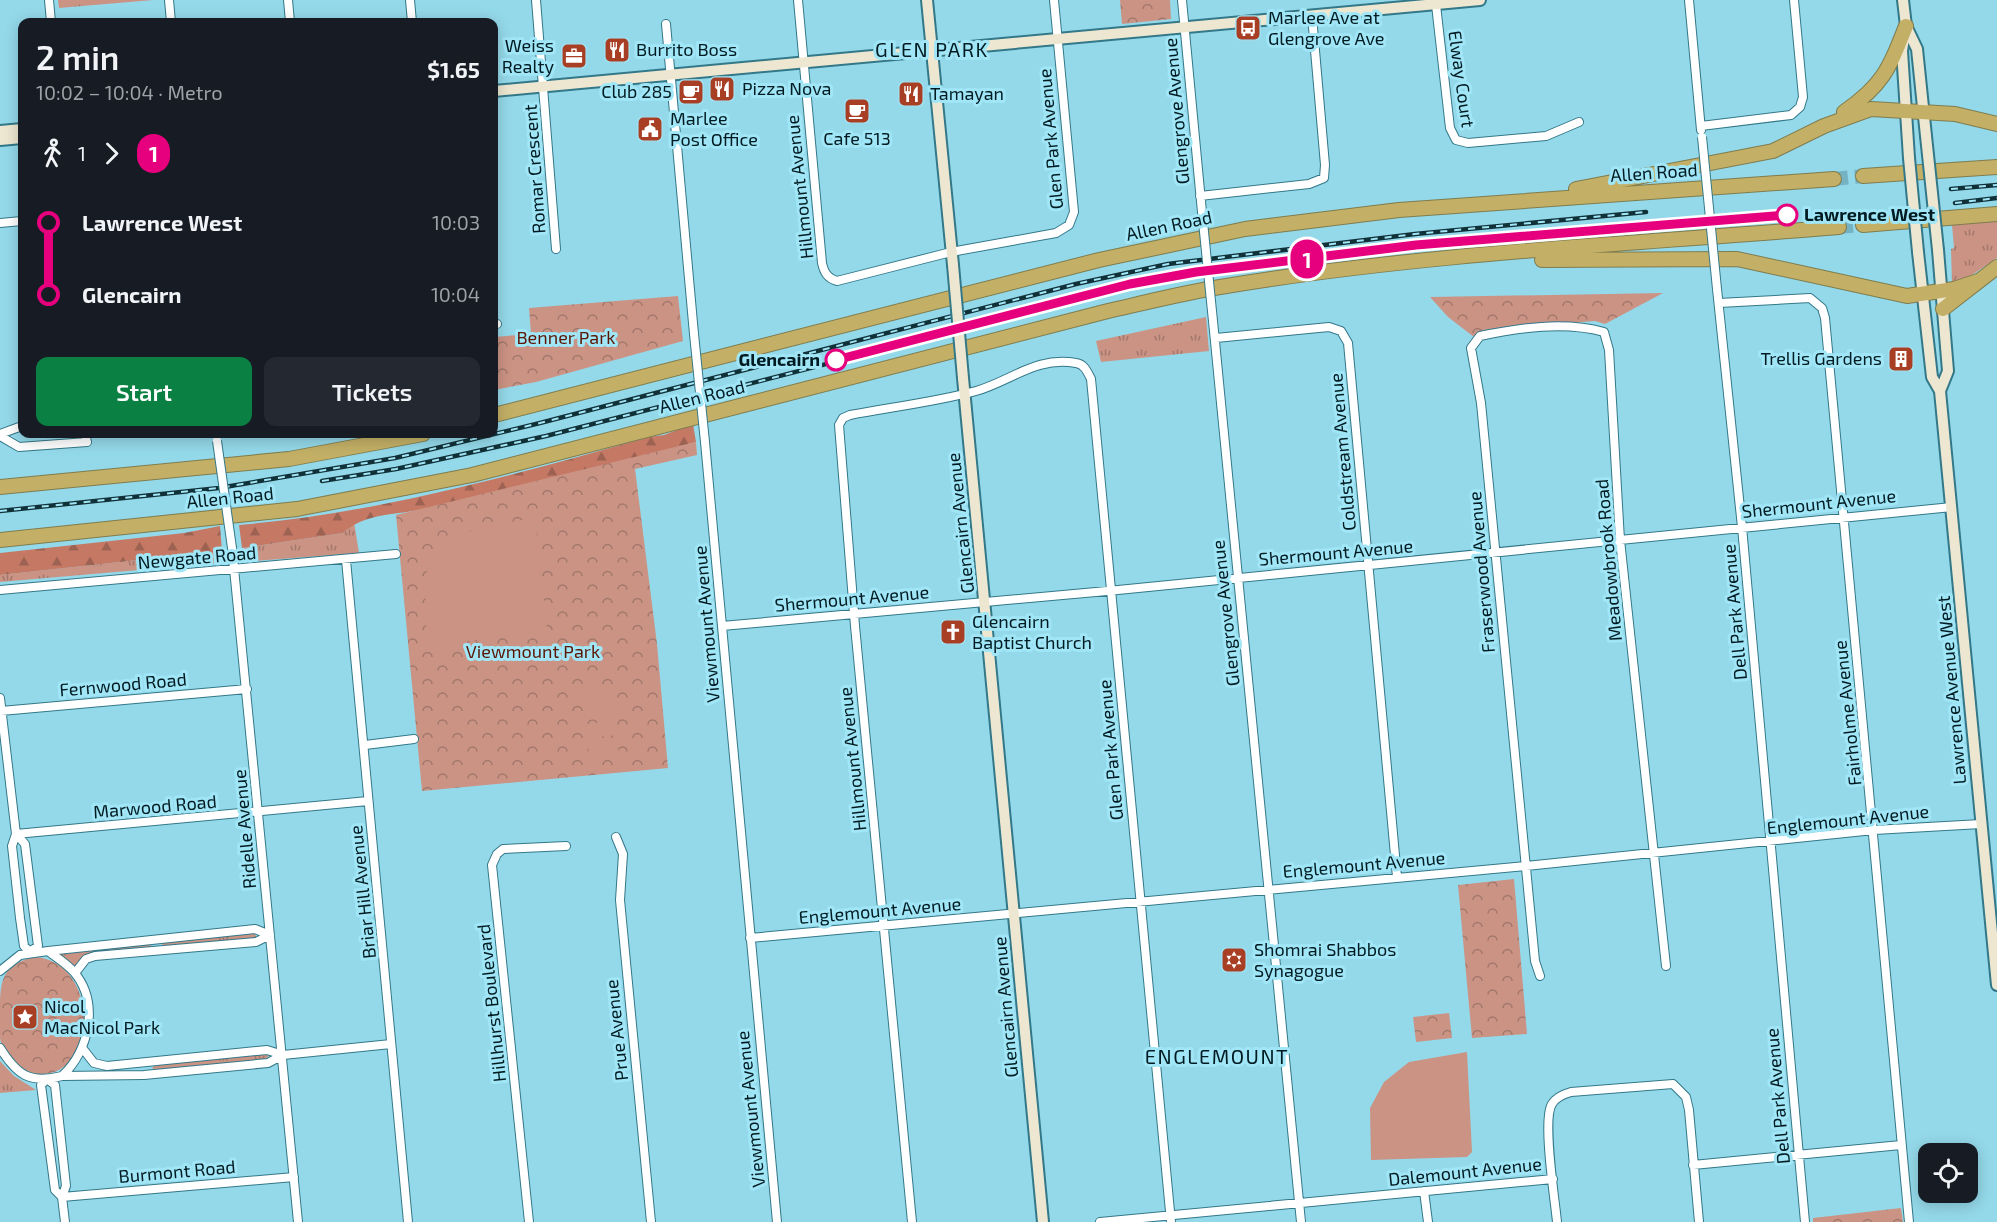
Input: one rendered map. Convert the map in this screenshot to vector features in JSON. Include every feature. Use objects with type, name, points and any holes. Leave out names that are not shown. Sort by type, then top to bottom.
[{"type":"highway","points":[[1824,126],[1858,102],[1883,78],[1906,26]]},
{"type":"highway","points":[[1517,201],[1773,151],[1861,111],[1881,108],[1924,114],[1955,114],[1997,124]]},
{"type":"highway","points":[[1863,176],[1997,167]]},
{"type":"highway","name":"Allen Road","points":[[498,414],[1170,244],[1245,229],[1322,218],[1517,201],[1834,179]]},
{"type":"highway","points":[[1863,225],[1997,214]]},
{"type":"highway","name":"Allen Road","points":[[0,540],[334,504],[472,475],[1108,311],[1213,289],[1324,272],[1432,260],[1839,227]]},
{"type":"highway","points":[[1432,260],[1737,259],[1895,295],[1941,291],[1978,281]]},
{"type":"highway","points":[[1943,309],[1997,267]]},
{"type":"highway","name":"Allen Road","points":[[0,487],[289,459],[402,438]]},
{"type":"street","points":[[49,0],[51,18]]},
{"type":"street","points":[[170,0],[171,18]]},
{"type":"street","points":[[288,0],[290,18]]},
{"type":"street","points":[[410,0],[412,18]]},
{"type":"street","name":"Romar Crescent","points":[[536,0],[556,249]]},
{"type":"street","name":"Hillmount Avenue","points":[[798,0],[824,271],[830,279],[843,281],[951,252]]},
{"type":"street","name":"Glencairn Avenue","points":[[927,0],[1043,1222]]},
{"type":"street","name":"Glen Park Avenue","points":[[951,252],[1056,233],[1069,225],[1074,212],[1054,0]]},
{"type":"street","name":"Glengrove Avenue","points":[[1182,0],[1301,1222]]},
{"type":"street","points":[[498,92],[1480,0]]},
{"type":"street","name":"Dell Park Avenue","points":[[1689,0],[1742,527],[1805,1222]]},
{"type":"street","points":[[1701,126],[1791,115],[1800,107],[1803,97],[1794,0]]},
{"type":"street","name":"Lawrence Avenue West","points":[[1903,0],[1906,26],[1902,51],[1905,111],[1922,294],[1932,377],[1940,391],[1981,824],[1993,897],[1997,985]]},
{"type":"street","name":"Elway Court","points":[[1436,4],[1450,128],[1456,140],[1468,143],[1546,136],[1579,122]]},
{"type":"street","points":[[1200,196],[1309,184],[1324,178],[1325,165],[1312,16]]},
{"type":"street","name":"Viewmount Avenue","points":[[666,24],[669,76],[777,1222]]},
{"type":"street","name":"Lawrence Avenue West","points":[[1906,26],[1917,49],[1938,250],[1948,371],[1940,391]]},
{"type":"street","points":[[0,131],[18,129]]},
{"type":"street","points":[[0,140],[18,138]]},
{"type":"street","points":[[0,223],[18,221]]},
{"type":"street","name":"Fairholme Avenue","points":[[1719,303],[1810,298],[1822,308],[1825,318],[1909,1222]]},
{"type":"street","name":"Coldstream Avenue","points":[[1216,338],[1329,327],[1341,331],[1345,336],[1397,877]]},
{"type":"street","name":"Meadowbrook Road","points":[[1536,327],[1604,332],[1609,350],[1620,540],[1666,966]]},
{"type":"street","name":"Fraserwood Avenue","points":[[1536,327],[1480,336],[1473,341],[1471,348],[1481,403],[1526,866],[1536,961],[1540,976]]},
{"type":"street","name":"Glen Park Avenue","points":[[965,393],[984,388],[1014,373],[1045,364],[1078,363],[1084,367],[1091,379],[1171,1218]]},
{"type":"street","name":"Hillmount Avenue","points":[[912,1222],[838,434],[840,421],[850,415],[965,393]]},
{"type":"street","points":[[0,435],[18,428]]},
{"type":"street","points":[[0,435],[20,447],[87,442],[86,438]]},
{"type":"street","name":"Ridelle Avenue","points":[[217,438],[235,570],[298,1222]]},
{"type":"street","name":"Shermount Avenue","points":[[722,626],[1952,507]]},
{"type":"street","name":"Newgate Road","points":[[0,590],[396,554]]},
{"type":"street","name":"Briar Hill Avenue","points":[[346,560],[408,1222]]},
{"type":"street","name":"Fernwood Road","points":[[2,711],[247,690]]},
{"type":"street","points":[[0,698],[16,834],[12,846],[20,918],[24,946],[30,952],[255,928],[270,935]]},
{"type":"street","points":[[364,745],[414,739]]},
{"type":"street","name":"Marwood Road","points":[[16,834],[369,801]]},
{"type":"street","name":"Englemount Avenue","points":[[750,938],[1770,843],[1874,830],[1981,824]]},
{"type":"street","points":[[0,971],[14,959],[38,946],[24,844],[16,834]]},
{"type":"street","name":"Prue Avenue","points":[[616,837],[623,854],[620,900],[651,1222]]},
{"type":"street","name":"Hillhurst Boulevard","points":[[529,1222],[492,865],[497,854],[503,849],[566,846]]},
{"type":"street","points":[[20,918],[34,916]]},
{"type":"street","points":[[75,973],[86,959],[95,956],[256,942],[270,935]]},
{"type":"street","points":[[156,938],[157,951]]},
{"type":"street","points":[[48,951],[75,973],[88,1008],[83,1048],[62,1076]]},
{"type":"street","points":[[0,1048],[14,1070],[32,1078],[47,1079],[62,1076],[144,1075],[268,1063],[283,1055],[391,1044]]},
{"type":"street","points":[[83,1048],[88,1059],[101,1065],[267,1050],[283,1055]]},
{"type":"street","points":[[143,1062],[144,1075]]},
{"type":"street","points":[[47,1079],[55,1085],[66,1186],[62,1197],[65,1222]]},
{"type":"street","points":[[47,1079],[41,1085],[55,1190],[62,1197]]},
{"type":"street","name":"Dalemount Avenue","points":[[1100,1222],[1171,1218],[1299,1203],[1553,1179],[1548,1123],[1552,1103],[1566,1094],[1590,1089],[1673,1084],[1681,1089],[1689,1110],[1694,1164]]},
{"type":"street","points":[[48,1124],[59,1122]]},
{"type":"street","points":[[1699,1222],[1694,1164],[1901,1145]]},
{"type":"street","name":"Burmont Road","points":[[62,1197],[294,1177]]},
{"type":"street","points":[[1553,1179],[1557,1222]]},
{"type":"street","points":[[1424,1191],[1428,1222]]},
{"type":"green space","points":[[58,0],[153,0],[59,8]]},
{"type":"green space","points":[[1120,0],[1170,0],[1171,19],[1122,24]]},
{"type":"green space","points":[[1997,221],[1997,258],[1963,281],[1952,283],[1951,249],[1954,248],[1952,225]]},
{"type":"green space","points":[[1663,293],[1605,324],[1595,321],[1483,330],[1474,337],[1448,317],[1430,297]]},
{"type":"green space","name":"Benner Park","points":[[678,296],[683,341],[536,382],[498,389],[498,337],[531,334],[529,308]]},
{"type":"green space","points":[[1206,317],[1209,351],[1101,362],[1096,341]]},
{"type":"green space","points":[[693,424],[696,442],[429,508],[372,518],[352,526],[343,533],[242,548],[239,525],[343,512],[446,491],[664,435]]},
{"type":"green space","name":"Viewmount Park","points":[[696,442],[697,455],[635,469],[657,644],[668,768],[422,791],[396,515]]},
{"type":"green space","points":[[535,517],[547,630],[427,647],[425,581],[429,561],[442,543],[473,530]]},
{"type":"green space","points":[[354,522],[359,553],[254,561],[245,559],[242,548],[343,533]]},
{"type":"green space","points":[[220,526],[222,551],[0,575],[0,553],[184,533]]},
{"type":"green space","points":[[222,551],[225,559],[220,563],[0,582],[0,575]]},
{"type":"green space","points":[[612,684],[613,698],[584,701],[582,687]]},
{"type":"green space","points":[[614,703],[615,717],[586,720],[584,706]]},
{"type":"green space","points":[[616,721],[617,735],[587,738],[586,724]]},
{"type":"green space","points":[[617,740],[619,754],[589,757],[588,743]]},
{"type":"green space","points":[[1514,879],[1527,1034],[1472,1038],[1458,885]]},
{"type":"green space","points":[[255,933],[254,938],[166,946],[161,944],[162,941]]},
{"type":"green space","points":[[151,943],[151,946],[147,948],[88,954],[74,967],[57,953]]},
{"type":"green space","points":[[36,957],[50,960],[71,977],[78,990],[84,1017],[79,1046],[72,1059],[60,1069],[43,1074],[18,1066],[6,1054],[0,1038],[0,1000],[5,975],[16,964]]},
{"type":"green space","points":[[1449,1013],[1452,1038],[1416,1042],[1413,1017]]},
{"type":"green space","points":[[1467,1052],[1472,1152],[1467,1157],[1371,1160],[1370,1108],[1384,1082],[1409,1062]]},
{"type":"green space","points":[[265,1054],[269,1056],[265,1059],[156,1070],[152,1068],[156,1064]]},
{"type":"green space","points":[[0,1061],[14,1076],[36,1090],[0,1093]]},
{"type":"green space","points":[[1901,1208],[1903,1222],[1813,1222],[1813,1218]]},
{"type":"tunnel","points":[[1834,179],[1863,176]]},
{"type":"tunnel","points":[[1839,227],[1863,225]]},
{"type":"railway","points":[[1951,189],[1997,185]]},
{"type":"railway","points":[[1955,203],[1997,198]]},
{"type":"railway","points":[[498,433],[1076,284],[1168,264],[1415,234],[1646,212]]},
{"type":"railway","points":[[322,481],[396,469],[546,436],[1169,276],[1416,245],[1647,226]]},
{"type":"railway","points":[[0,511],[219,488],[395,458],[478,438]]},
{"type":"metro line","name":"1","points":[[836,360],[1169,276],[1416,245],[1787,215]]},
{"type":"place","name":"Marlee Ave at Glengrove Ave","points":[[1248,28]]},
{"type":"place","name":"Burrito Boss","points":[[617,50]]},
{"type":"place","name":"Weiss Realty","points":[[574,56]]},
{"type":"place","name":"Pizza Nova","points":[[722,89]]},
{"type":"place","name":"Club 285","points":[[691,92]]},
{"type":"place","name":"Tamayan","points":[[911,94]]},
{"type":"place","name":"Cafe 513","points":[[857,111]]},
{"type":"place","name":"Marlee Post Office","points":[[650,129]]},
{"type":"place","name":"Lawrence West","points":[[1787,215]]},
{"type":"place","name":"Trellis Gardens","points":[[1901,359]]},
{"type":"place","name":"Glencairn","points":[[836,360]]},
{"type":"place","name":"Glencairn Baptist Church","points":[[953,632]]},
{"type":"place","name":"Shomrai Shabbos Synagogue","points":[[1234,960]]},
{"type":"place","name":"Nicol MacNicol Park","points":[[25,1017]]},
{"type":"district","name":"GLEN PARK","points":[[932,50]]},
{"type":"district","name":"ENGLEMOUNT","points":[[1217,1057]]}]
